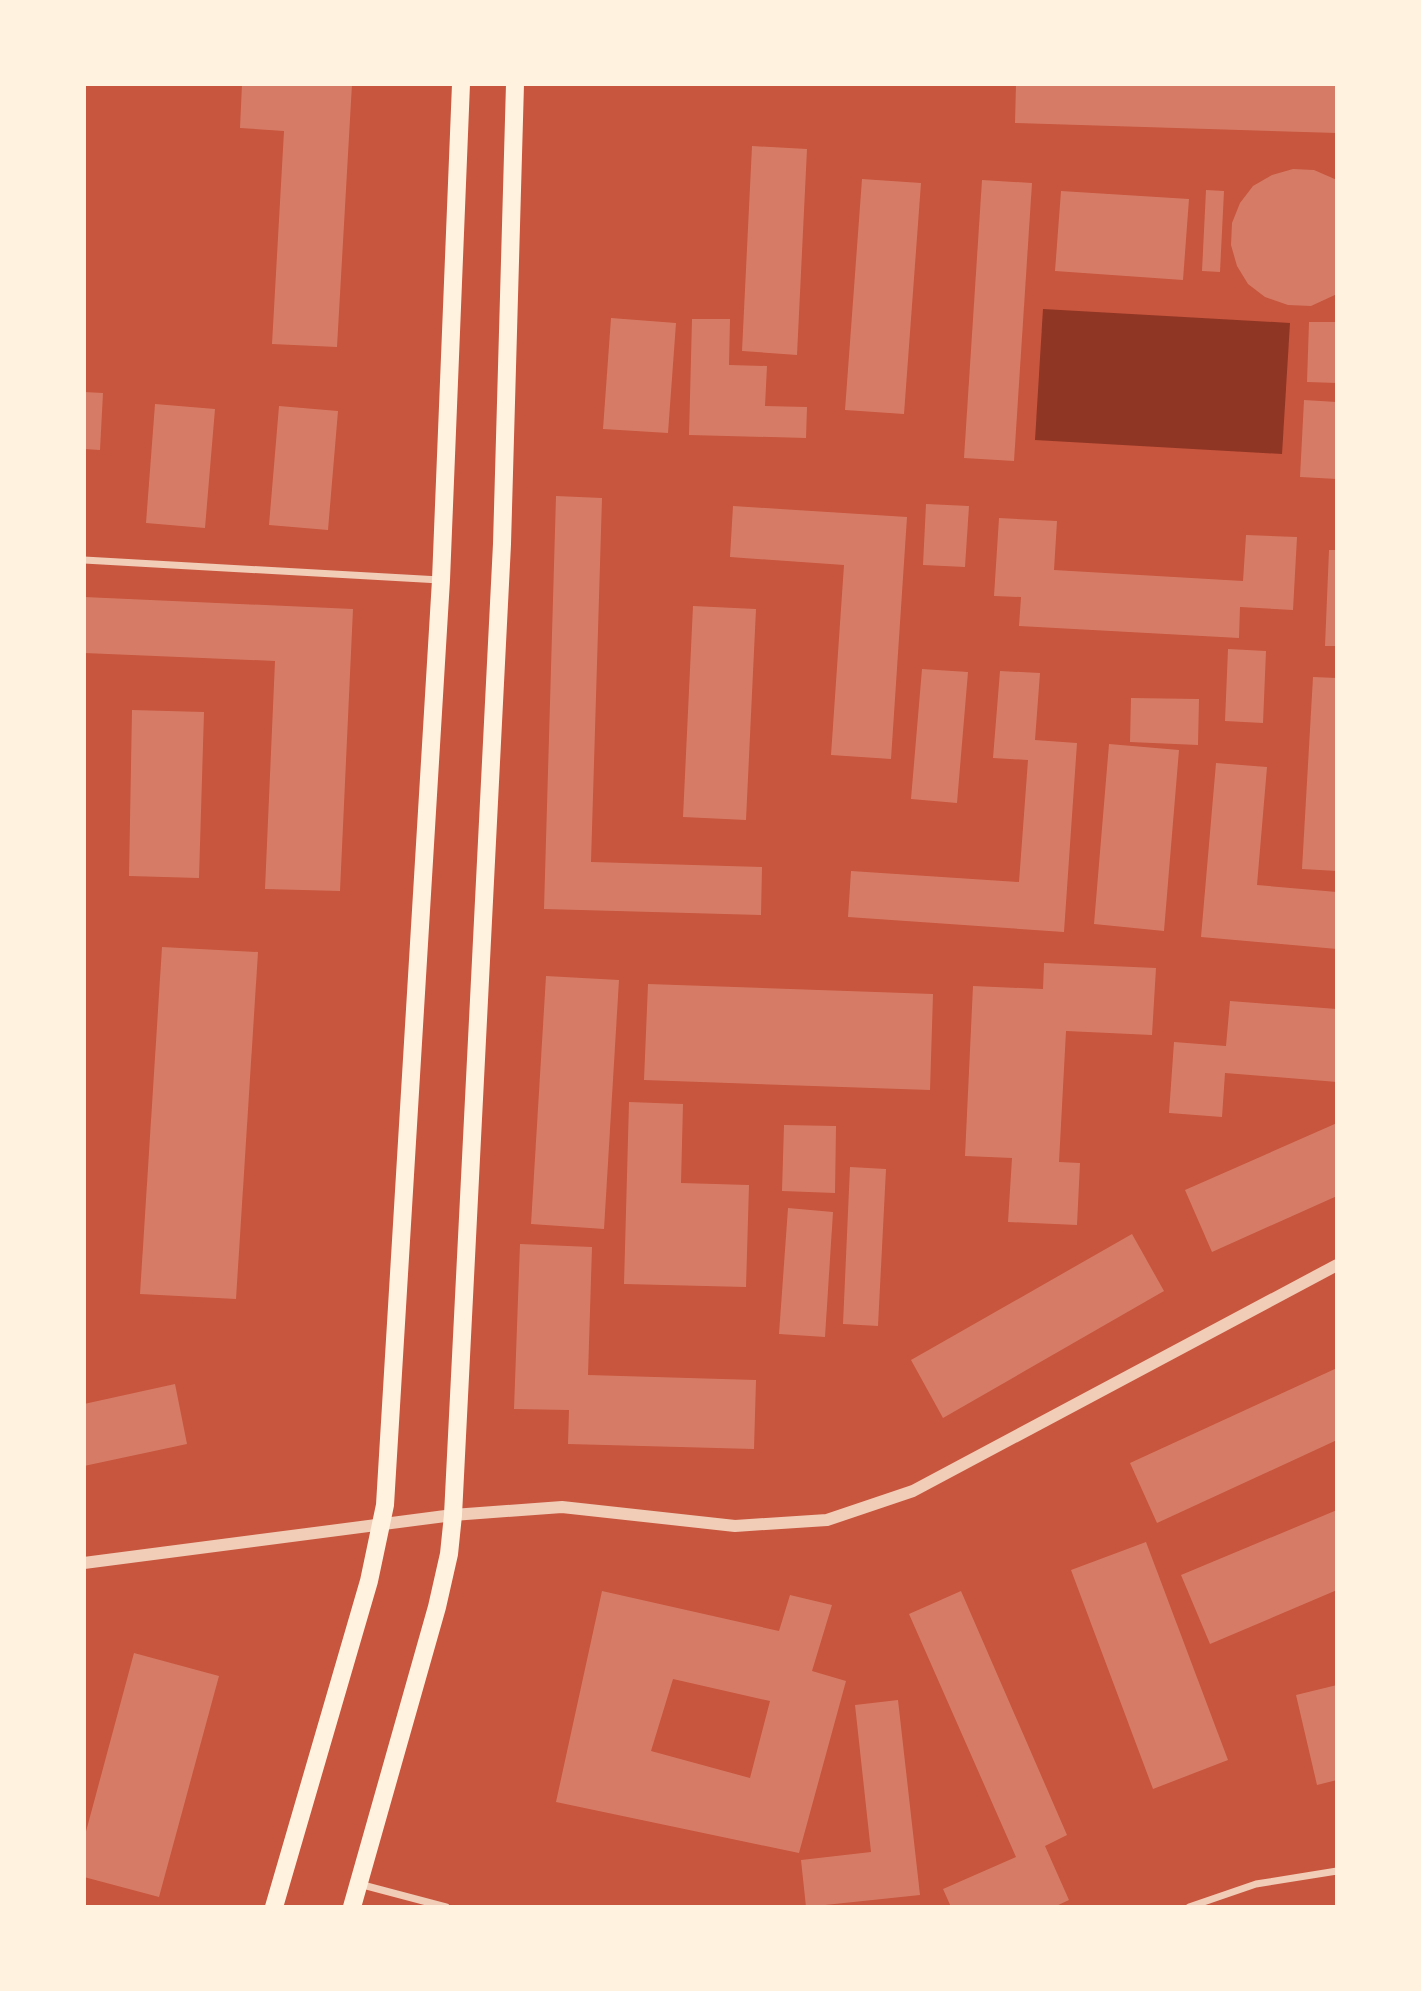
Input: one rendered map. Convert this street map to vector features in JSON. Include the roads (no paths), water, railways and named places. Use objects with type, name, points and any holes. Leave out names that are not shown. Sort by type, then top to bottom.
[{"type":"main road","points":[[274,1907],[365,1592],[378,1525],[385,1505],[441,580],[461,84]]},
{"type":"main road","points":[[352,1907],[437,1607],[449,1553],[453,1515],[502,544],[515,84]]},
{"type":"street","points":[[84,560],[441,580]]},
{"type":"street","points":[[84,1563],[453,1515],[562,1507],[735,1526],[827,1520],[913,1491],[1337,1265]]},
{"type":"street","points":[[1189,1907],[1256,1884],[1337,1871]]},
{"type":"street","points":[[359,1884],[446,1907]]}]
